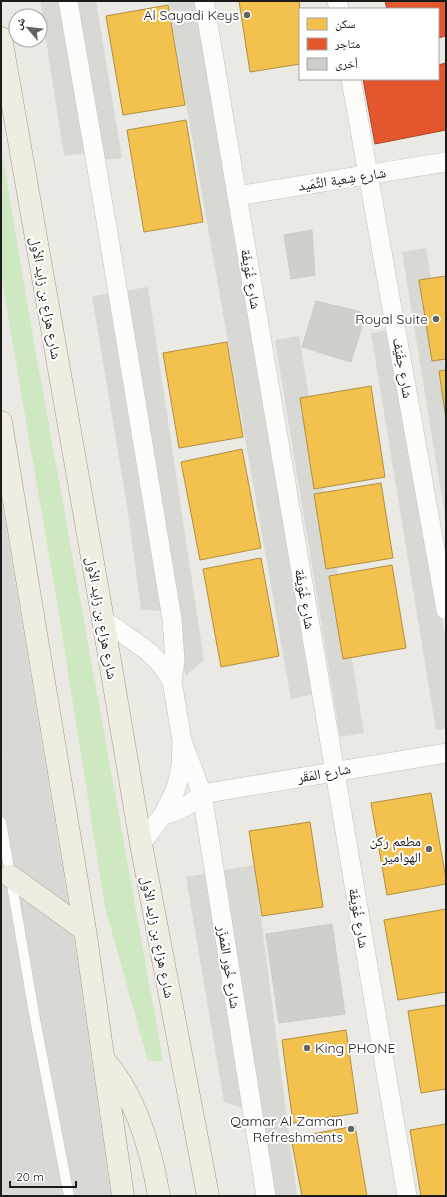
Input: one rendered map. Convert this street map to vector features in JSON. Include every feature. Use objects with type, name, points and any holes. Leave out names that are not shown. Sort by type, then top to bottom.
[{"type":"main road","name":"شارع هزاع بن زايد الأول","points":[[1,38],[141,844],[208,1196]]},
{"type":"main road","points":[[1,422],[85,930],[123,1196]]},
{"type":"main road","points":[[10,876],[85,930]]},
{"type":"main road","points":[[103,1058],[115,1072],[128,1095],[142,1129],[159,1196]]},
{"type":"street","points":[[68,1],[106,219],[172,619],[175,660],[172,680],[182,741],[181,766],[174,793],[163,816],[141,844]]},
{"type":"street","name":"شارع غُوَيفَة","points":[[204,1],[407,1196]]},
{"type":"street","name":"شارع حِفَيّف","points":[[351,80],[446,610]]},
{"type":"street","name":"شارع شِعبة الثِّمَيد","points":[[238,196],[446,162]]},
{"type":"street","points":[[103,620],[149,652],[160,663],[172,680]]},
{"type":"street","name":"شارع خُور المَمزَر","points":[[182,741],[202,794],[266,1196]]},
{"type":"street","name":"شارع المَقَر","points":[[202,794],[446,753]]},
{"type":"street","points":[[163,816],[184,808],[194,802],[202,794]]},
{"type":"lane","points":[[1,822],[37,1027],[69,1196]]},
{"type":"shaded area","points":[[40,1],[59,1],[85,153],[64,156],[47,48],[48,8],[41,8]]},
{"type":"shaded area","points":[[77,1],[96,1],[122,158],[102,160]]},
{"type":"shaded area","points":[[168,1],[194,1],[314,694],[291,699]]},
{"type":"shaded area","points":[[426,248],[446,374],[446,523],[402,252]]},
{"type":"shaded area","points":[[148,287],[204,661],[186,675],[160,611],[141,609],[127,506],[92,296]]},
{"type":"shaded area","points":[[395,329],[446,642],[446,728],[436,730],[371,333]]},
{"type":"shaded area","points":[[299,336],[364,733],[340,737],[275,340]]},
{"type":"shaded area","points":[[1,496],[75,944],[111,1196],[1,1196]]},
{"type":"shaded area","points":[[1,602],[45,864],[22,857],[1,728]]},
{"type":"shaded area","points":[[1,839],[60,1196],[38,1196],[1,967]]},
{"type":"shaded area","points":[[254,865],[297,1196],[258,1196],[245,1109],[224,1102],[186,877]]},
{"type":"green space","points":[[1,147],[35,348],[163,1061],[148,1061],[105,907],[59,614],[1,274]]},
{"type":"building: سكن","points":[[239,1],[299,1],[299,64],[250,72]]},
{"type":"building: سكن","points":[[168,5],[185,105],[123,115],[106,16]]},
{"type":"building: سكن","points":[[186,120],[203,222],[144,232],[127,130]]},
{"type":"building: سكن","name":"Royal Suite","points":[[446,276],[446,359],[432,361],[419,280]]},
{"type":"building: سكن","points":[[227,342],[243,437],[179,448],[163,353]]},
{"type":"building: سكن","points":[[446,370],[446,419],[439,371]]},
{"type":"building: سكن","points":[[371,386],[385,477],[314,489],[300,398]]},
{"type":"building: سكن","points":[[242,449],[261,548],[200,560],[181,462]]},
{"type":"building: سكن","points":[[381,483],[393,558],[326,569],[314,494]]},
{"type":"building: سكن","points":[[261,558],[279,656],[221,667],[203,569]]},
{"type":"building: سكن","points":[[392,565],[406,648],[343,659],[329,576]]},
{"type":"building: سكن","points":[[431,793],[446,884],[387,895],[371,803]]},
{"type":"building: سكن","points":[[310,822],[323,907],[262,916],[249,831]]},
{"type":"building: سكن","points":[[446,909],[446,992],[398,1000],[384,920]]},
{"type":"building: سكن","points":[[446,1005],[446,1089],[421,1093],[408,1011]]},
{"type":"building: سكن","points":[[346,1030],[358,1113],[293,1123],[282,1040]]},
{"type":"building: سكن","points":[[446,1124],[446,1196],[421,1196],[410,1130]]},
{"type":"building: سكن","points":[[355,1126],[367,1196],[302,1196],[291,1138]]},
{"type":"building: متاجر","points":[[385,1],[446,1],[446,36],[439,38],[439,8],[387,8]]},
{"type":"building: متاجر","points":[[446,63],[446,130],[375,144],[363,80],[439,80],[439,65]]},
{"type":"building: أخرى","points":[[312,230],[315,275],[291,279],[284,235]]},
{"type":"building: أخرى","points":[[316,301],[361,312],[364,320],[351,362],[302,347]]},
{"type":"building: أخرى","points":[[332,924],[345,1014],[279,1023],[266,934]]},
{"type":"place","name":"Al Sayadi Keys","points":[[247,15]]},
{"type":"place","name":"Royal Suite","points":[[436,319]]},
{"type":"place","name":"مطعم ركن الهوامير","points":[[429,849]]},
{"type":"place","name":"King PHONE","points":[[307,1048]]},
{"type":"place","name":"Qamar Al Zaman Refreshments","points":[[351,1129]]}]
